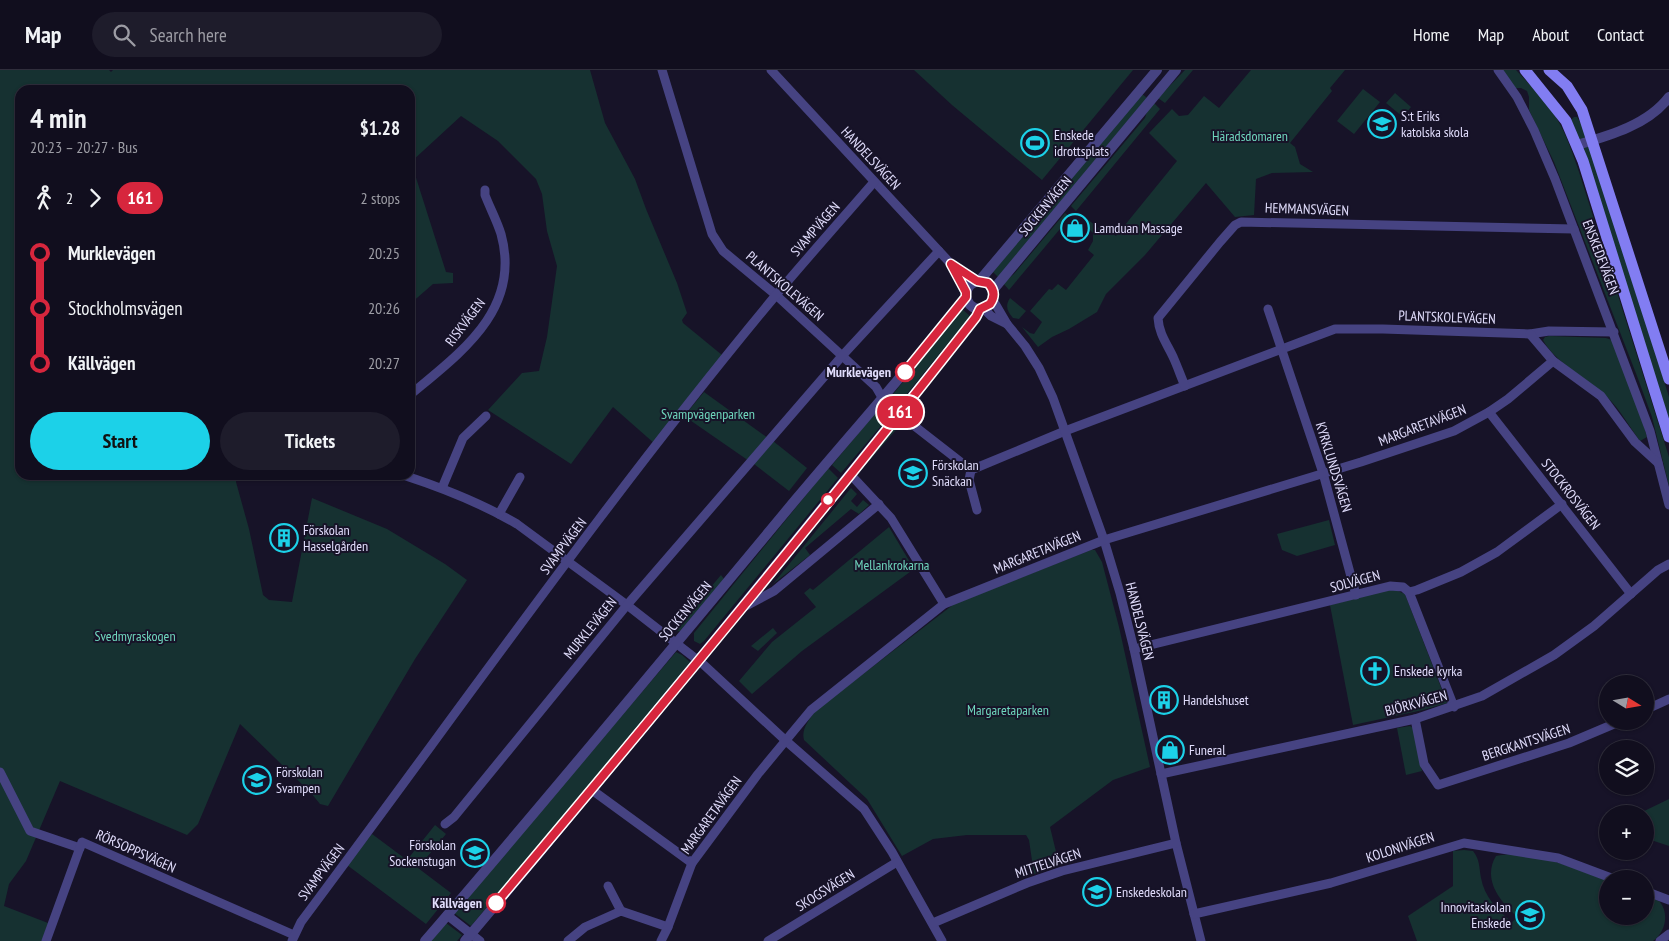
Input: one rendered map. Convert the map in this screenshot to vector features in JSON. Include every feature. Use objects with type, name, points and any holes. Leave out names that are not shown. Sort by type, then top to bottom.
[{"type":"main road","name":"ENSKEDEVÄGEN","points":[[1525,70],[1566,121],[1577,145],[1669,437]]},
{"type":"main road","name":"ENSKEDEVÄGEN","points":[[1549,70],[1567,86],[1582,110],[1669,379]]},
{"type":"street","name":"PLANTSKOLEVÄGEN","points":[[662,70],[712,234],[723,251],[776,295],[876,387],[883,399],[899,414],[970,470],[1335,329],[1530,334],[1548,331],[1614,332]]},
{"type":"street","name":"HANDELSVÄGEN","points":[[771,70],[939,250],[951,264],[966,295]]},
{"type":"street","name":"SOCKENVÄGEN","points":[[425,941],[826,463],[883,399],[966,295],[972,283],[979,280],[1157,70]]},
{"type":"street","name":"SOCKENVÄGEN","points":[[468,937],[740,610],[982,309],[990,304],[993,296],[1176,70]]},
{"type":"street","name":"ENSKEDEVÄGEN","points":[[1498,70],[1517,97],[1534,130],[1574,229],[1650,431],[1669,505]]},
{"type":"street","points":[[1577,145],[1630,126],[1655,111],[1669,97]]},
{"type":"street","name":"SVAMPVÄGEN","points":[[293,938],[301,922],[568,560],[696,394],[776,295],[874,182]]},
{"type":"street","name":"RISKVÄGEN","points":[[415,391],[461,352],[492,314],[500,298],[504,284],[504,250],[501,233],[485,195],[485,190]]},
{"type":"street","name":"HEMMANSVÄGEN","points":[[1185,386],[1174,358],[1158,327],[1158,318],[1220,242],[1235,225],[1241,222],[1574,229]]},
{"type":"street","name":"MURKLEVÄGEN","points":[[445,824],[454,817],[627,604],[842,356],[939,250]]},
{"type":"street","name":"HANDELSVÄGEN","points":[[951,264],[979,280]]},
{"type":"street","points":[[979,280],[988,283],[993,296]]},
{"type":"street","points":[[966,295],[973,307],[982,309]]},
{"type":"street","name":"HANDELSVÄGEN","points":[[993,296],[1007,324],[1025,346],[1039,368],[1053,398],[1104,540],[1134,650],[1176,842],[1201,941]]},
{"type":"street","name":"HANDELSVÄGEN","points":[[982,309],[1007,324]]},
{"type":"street","points":[[1268,309],[1282,348]]},
{"type":"street","points":[[1530,334],[1553,361],[1600,396],[1635,442],[1658,463]]},
{"type":"street","name":"KYRKLUNDSVÄGEN","points":[[1282,348],[1323,473],[1356,595]]},
{"type":"street","name":"MARGARETAVÄGEN","points":[[661,941],[692,863],[810,710],[944,604],[1104,540],[1362,462],[1454,431],[1508,399],[1553,361]]},
{"type":"street","name":"STOCKROSVÄGEN","points":[[1489,412],[1631,594]]},
{"type":"street","points":[[442,488],[463,438],[486,416]]},
{"type":"street","points":[[970,470],[968,480],[977,510]]},
{"type":"street","points":[[850,474],[891,518],[944,604]]},
{"type":"street","points":[[499,514],[520,477]]},
{"type":"street","points":[[415,479],[442,488],[518,524],[627,604],[698,661],[864,809],[942,941]]},
{"type":"street","name":"SOCKENVÄGEN","points":[[740,610],[774,591],[879,504]]},
{"type":"street","points":[[1454,707],[1409,592],[1461,572],[1497,552],[1562,504]]},
{"type":"street","name":"BJÖRKVÄGEN","points":[[1161,774],[1416,719],[1482,696],[1554,655],[1594,626],[1658,570],[1669,564]]},
{"type":"street","name":"SOLVÄGEN","points":[[1134,650],[1390,586],[1403,587],[1409,592]]},
{"type":"street","points":[[1654,706],[1669,699]]},
{"type":"street","name":"BERGKANTSVÄGEN","points":[[1416,719],[1424,764],[1438,785],[1569,743],[1600,730]]},
{"type":"street","name":"RÖRSOPPSVÄGEN","points":[[0,772],[30,831],[80,848],[82,842],[293,938]]},
{"type":"street","points":[[592,790],[692,863]]},
{"type":"street","name":"MITTELVÄGEN","points":[[933,923],[1027,883],[1062,871],[1176,842]]},
{"type":"street","name":"KOLONIVÄGEN","points":[[1194,914],[1331,883],[1464,843],[1557,858],[1599,873]]},
{"type":"street","points":[[46,941],[80,848]]},
{"type":"street","name":"SKOGSVÄGEN","points":[[768,941],[897,862]]},
{"type":"street","points":[[608,886],[621,911]]},
{"type":"street","points":[[1654,894],[1669,900]]},
{"type":"street","points":[[568,941],[585,927],[621,911],[668,927]]},
{"type":"street","points":[[447,915],[468,937],[480,941]]},
{"type":"street","points":[[1660,941],[1669,934]]},
{"type":"green space","name":"Svedmyraskogen","points":[[0,70],[109,70],[111,72],[113,70],[590,70],[605,123],[635,179],[677,283],[687,313],[682,320],[683,323],[722,355],[655,444],[613,407],[571,464],[488,410],[522,373],[539,371],[547,337],[557,266],[547,231],[542,194],[536,179],[498,141],[461,116],[415,158],[415,85],[15,85],[15,480],[236,480],[263,595],[269,600],[292,602],[312,498],[387,529],[445,564],[467,580],[415,659],[328,806],[320,804],[240,724],[198,824],[187,835],[60,781],[26,861],[9,884],[4,906],[48,923],[42,941],[0,941]]},
{"type":"green space","name":"Enskede idrottsplats","points":[[914,70],[1133,70],[1042,180],[952,105]]},
{"type":"green space","points":[[1185,70],[1193,70],[1165,103],[1158,98]]},
{"type":"green space","name":"Häradsdomaren","points":[[1251,70],[1345,70],[1330,88],[1332,91],[1290,143],[1295,147],[1300,164],[1313,172],[1272,173],[1256,179],[1254,215],[1235,217],[1206,183],[1145,255],[1106,294],[1097,312],[1038,347],[1022,327],[1034,334],[1042,322],[1030,311],[1049,289],[1052,290],[1058,284],[1066,290],[1094,255],[1088,250],[1093,241],[1093,233],[1077,217],[1080,214],[1099,228],[1102,226],[1116,236],[1177,161],[1149,133],[1172,109],[1179,116],[1188,115],[1204,96],[1219,108]]},
{"type":"green space","points":[[1503,70],[1516,70],[1536,91],[1554,114],[1569,143],[1669,457],[1669,486],[1652,417],[1554,162],[1529,110],[1527,91],[1515,88]]},
{"type":"green space","points":[[1363,89],[1380,102],[1354,134],[1337,121]]},
{"type":"green space","points":[[1141,93],[1147,98],[998,277],[993,272]]},
{"type":"green space","points":[[1395,93],[1411,107],[1403,117],[1386,103]]},
{"type":"green space","points":[[1153,102],[1160,109],[1076,211],[1071,206],[1145,118],[1148,108]]},
{"type":"green space","points":[[1577,117],[1582,125],[1595,158],[1669,397],[1669,419],[1571,120]]},
{"type":"green space","name":"Svedmyraskogen","points":[[415,175],[446,272],[453,273],[453,283],[433,284],[415,300]]},
{"type":"green space","points":[[1065,213],[1070,217],[1009,290],[1003,283],[1014,274]]},
{"type":"green space","points":[[1010,298],[1026,311],[1019,319],[1013,318],[1008,311],[1007,306]]},
{"type":"green space","points":[[962,309],[970,316],[898,405],[890,398]]},
{"type":"green space","points":[[1549,336],[1606,338],[1612,340],[1647,437],[1640,441],[1612,402],[1564,364],[1549,349],[1543,340]]},
{"type":"green space","name":"Svampvägenparken","points":[[704,392],[768,438],[749,461],[684,416]]},
{"type":"green space","points":[[882,405],[892,413],[841,473],[832,465]]},
{"type":"green space","points":[[899,421],[902,423],[861,470],[862,466]]},
{"type":"green space","points":[[773,441],[807,468],[789,491],[754,464]]},
{"type":"green space","points":[[828,468],[838,478],[704,641],[700,644],[694,641],[694,633]]},
{"type":"green space","points":[[851,488],[857,494],[851,501],[857,507],[863,500],[869,505],[859,514],[851,509],[805,548],[810,555],[773,584]]},
{"type":"green space","points":[[1329,520],[1335,545],[1297,556],[1282,550],[1277,534]]},
{"type":"green space","name":"Mellankrokarna","points":[[889,527],[914,569],[802,651],[752,694],[739,681],[772,642],[816,607],[804,593],[810,588],[813,590]]},
{"type":"green space","name":"Margaretaparken","points":[[1095,550],[1102,562],[1119,627],[1150,767],[1113,780],[1050,827],[1059,864],[1034,874],[1029,840],[1026,835],[967,835],[933,839],[902,856],[867,799],[804,740],[803,736],[808,721],[815,711],[954,604]]},
{"type":"green space","points":[[721,575],[724,579],[680,631],[673,632]]},
{"type":"green space","points":[[1393,589],[1405,594],[1447,703],[1353,725],[1330,605]]},
{"type":"green space","points":[[773,628],[777,633],[758,651],[751,646]]},
{"type":"green space","points":[[676,652],[691,663],[471,926],[454,913]]},
{"type":"green space","points":[[1410,726],[1413,728],[1422,771],[1406,775],[1397,728]]},
{"type":"green space","points":[[1669,799],[1669,846],[1654,841],[1654,806]]},
{"type":"green space","points":[[435,825],[446,834],[418,868],[451,893],[426,924],[347,865],[372,834],[407,860]]},
{"type":"green space","points":[[1453,851],[1473,851],[1478,861],[1481,878],[1488,897],[1512,922],[1518,917],[1499,897],[1492,881],[1491,873],[1496,856],[1509,854],[1538,857],[1599,877],[1599,925],[1654,925],[1654,899],[1660,902],[1665,911],[1663,928],[1653,941],[1417,941],[1408,916],[1453,886]]},
{"type":"green space","points":[[446,923],[462,935],[457,941],[431,941]]},
{"type":"bus line","name":"161","points":[[496,903],[740,610],[887,429],[976,317],[980,309],[990,304],[994,296],[992,286],[985,281],[977,281],[951,264],[966,292],[966,297],[905,372]]},
{"type":"place","name":"S:t Eriks katolska skola","points":[[1382,124]]},
{"type":"place","name":"Enskede idrottsplats","points":[[1035,143]]},
{"type":"place","name":"Lamduan Massage","points":[[1075,228]]},
{"type":"place","name":"Murklevägen","points":[[905,372]]},
{"type":"place","name":"Förskolan Snäckan","points":[[913,473]]},
{"type":"place","name":"Förskolan Hasselgården","points":[[284,538]]},
{"type":"place","name":"Enskede kyrka","points":[[1375,671]]},
{"type":"place","name":"Handelshuset","points":[[1164,700]]},
{"type":"place","name":"Funeral","points":[[1170,750]]},
{"type":"place","name":"Förskolan Svampen","points":[[257,780]]},
{"type":"place","name":"Förskolan Sockenstugan","points":[[475,853]]},
{"type":"place","name":"Enskedeskolan","points":[[1097,892]]},
{"type":"place","name":"Källvägen","points":[[496,903]]},
{"type":"place","name":"Innovitaskolan Enskede","points":[[1530,915]]}]
